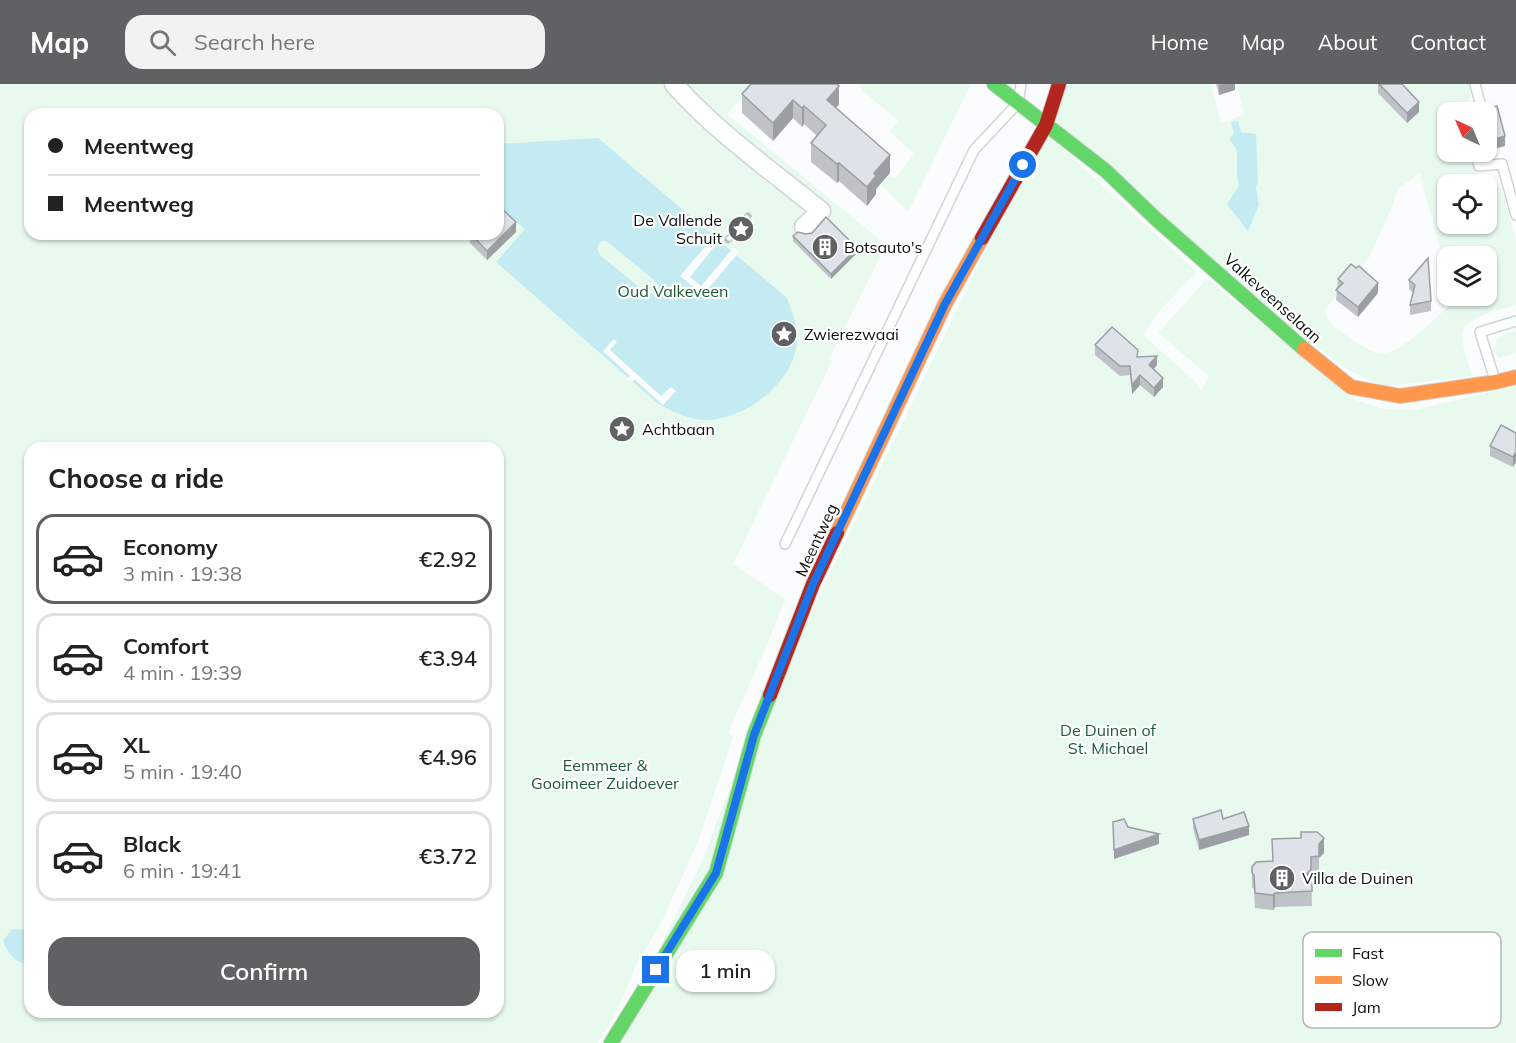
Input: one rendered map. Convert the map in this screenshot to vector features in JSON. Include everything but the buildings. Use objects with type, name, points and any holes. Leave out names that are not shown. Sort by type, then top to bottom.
[{"type":"street","points":[[674,84],[720,129],[821,211],[804,227],[806,228]]},
{"type":"street","name":"Valkeveenselaan","points":[[994,84],[1106,171],[1156,219],[1289,337],[1351,387],[1400,396],[1516,377]]},
{"type":"street","name":"Meentweg","points":[[611,1043],[716,873],[754,735],[813,584],[945,304],[1046,125],[1059,84]]},
{"type":"lane","points":[[785,544],[974,150],[1018,103],[1021,84]]},
{"type":"lane","points":[[1475,84],[1480,102]]},
{"type":"lane","points":[[1478,162],[1479,166],[1502,164],[1516,215]]},
{"type":"lane","points":[[1496,382],[1480,332],[1516,321]]},
{"type":"green space","points":[[0,84],[755,84],[727,114],[886,245],[833,350],[829,367],[733,564],[785,599],[728,733],[733,737],[698,841],[663,919],[637,963],[617,1011],[598,1043],[0,1043]]},
{"type":"green space","points":[[858,84],[971,84],[908,212],[881,185],[889,176],[896,178],[914,154],[890,131],[899,121],[863,91]]},
{"type":"green space","points":[[1063,84],[1211,84],[1221,123],[1244,115],[1237,84],[1469,84],[1470,98],[1467,102],[1437,102],[1437,162],[1473,162],[1478,174],[1437,174],[1437,234],[1497,234],[1497,186],[1502,189],[1516,239],[1516,305],[1476,318],[1464,327],[1462,333],[1465,354],[1472,376],[1385,386],[1346,368],[1299,334],[1048,115]],"holes":[[[1234,133],[1256,134],[1258,181],[1256,188],[1259,204],[1238,181],[1237,150],[1229,139]],[[1420,173],[1439,246],[1497,246],[1497,306],[1449,306],[1406,343],[1386,353],[1378,353],[1360,345],[1333,326],[1327,319],[1325,309],[1368,259],[1398,189]]]},
{"type":"green space","name":"De Duinen of St. Michael","points":[[1043,131],[1197,272],[1160,310],[1143,335],[1195,381],[1201,391],[1209,376],[1158,333],[1205,281],[1209,280],[1355,400],[1384,409],[1414,410],[1516,386],[1516,1043],[613,1043],[705,855],[721,811],[774,690]]},
{"type":"green space","points":[[1516,330],[1516,353],[1499,358],[1494,352],[1497,338]]},
{"type":"water","points":[[1238,121],[1241,132],[1256,134],[1258,181],[1256,188],[1259,204],[1248,231],[1227,204],[1239,186],[1237,150],[1229,139],[1234,133],[1231,122]]},
{"type":"water","points":[[598,138],[787,298],[797,338],[795,354],[789,368],[768,394],[754,404],[724,418],[695,419],[676,413],[657,403],[496,262],[525,229],[504,211],[504,144]],"holes":[[[606,241],[658,285],[657,292],[651,294],[645,292],[600,255],[597,248],[600,242]]]},
{"type":"water","points":[[12,929],[24,930],[24,964],[10,954],[3,941]]},
{"type":"pier","points":[[717,233],[722,237],[690,277],[701,286],[734,247],[739,252],[703,295],[680,276]]},
{"type":"pier","points":[[614,339],[617,342],[610,350],[661,396],[671,387],[676,391],[663,405],[635,380],[632,382],[628,378],[630,376],[603,351]]},
{"type":"railway","points":[[728,240],[748,216]]},
{"type":"traffic: fast","points":[[994,84],[1106,171],[1156,219],[1304,349]]},
{"type":"traffic: fast","points":[[611,1043],[716,873],[754,735],[770,695]]},
{"type":"traffic: slow","points":[[837,533],[945,304],[982,238]]},
{"type":"traffic: slow","points":[[1304,349],[1351,387],[1400,396],[1516,377]]},
{"type":"traffic: jam","points":[[982,238],[1046,125],[1059,84]]},
{"type":"traffic: jam","points":[[770,695],[813,584],[837,533]]},
{"type":"place","name":"De Vallende Schuit","points":[[741,229]]},
{"type":"place","name":"Botsauto's","points":[[825,247]]},
{"type":"place","name":"Zwierezwaai","points":[[784,334]]},
{"type":"place","name":"Achtbaan","points":[[622,429]]},
{"type":"place","name":"Villa de Duinen","points":[[1282,878]]},
{"type":"route","points":[[656,970],[716,873],[754,735],[813,584],[945,304],[1023,165]]},
{"type":"park label","name":"Oud Valkeveen","points":[[673,291]]},
{"type":"park label","name":"Eemmeer & Gooimeer Zuidoever","points":[[605,774]]}]
